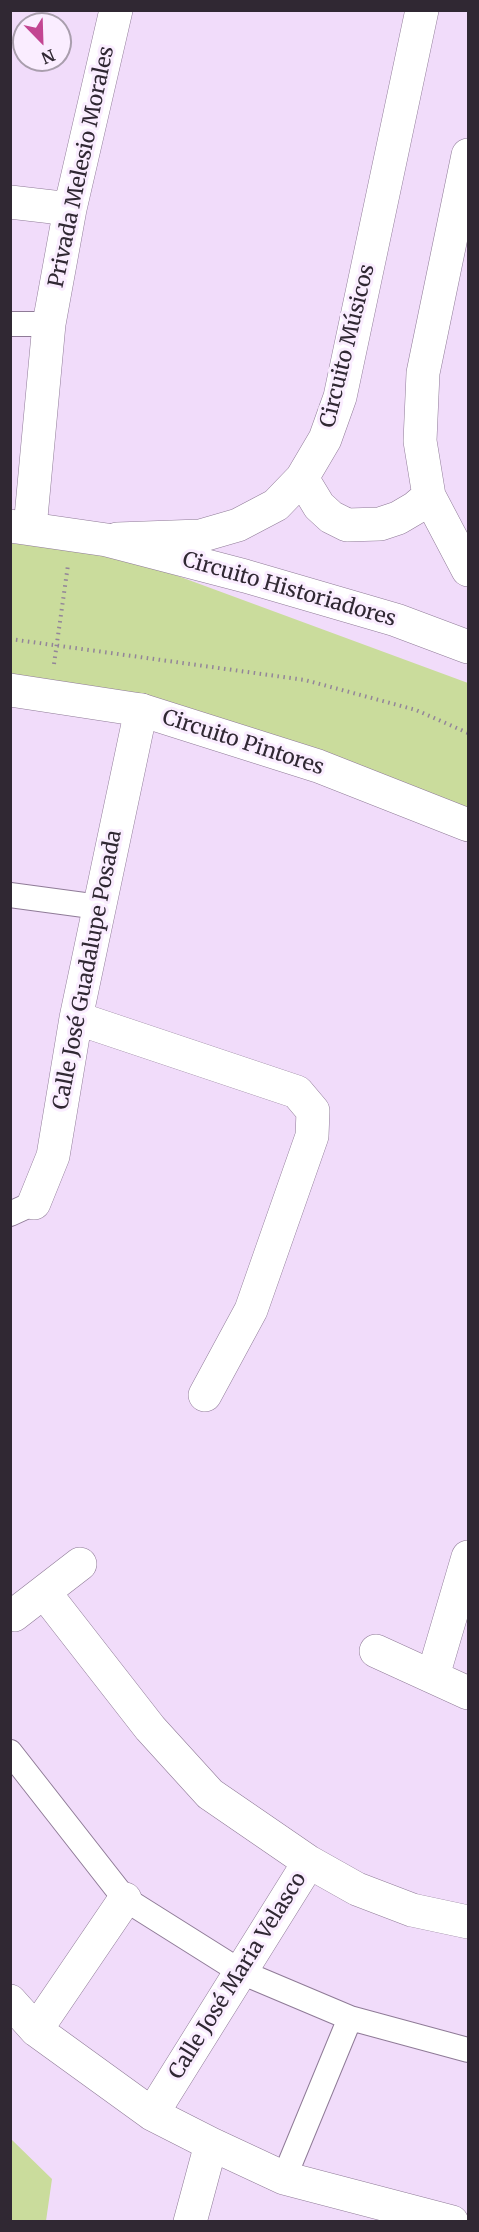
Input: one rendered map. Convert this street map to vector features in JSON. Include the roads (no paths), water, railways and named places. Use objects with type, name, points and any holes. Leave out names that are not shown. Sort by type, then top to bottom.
[{"type":"street","name":"Privada Melesio Morales","points":[[20,527],[49,324],[70,209],[116,10]]},
{"type":"street","name":"Circuito Músicos","points":[[20,527],[107,540],[200,536],[238,525],[276,505],[303,478],[325,439],[340,396],[422,10]]},
{"type":"street","points":[[468,155],[423,373],[420,441],[429,496],[468,570]]},
{"type":"street","points":[[10,202],[70,209]]},
{"type":"street","points":[[10,324],[49,324]]},
{"type":"street","points":[[303,478],[319,506],[331,517],[347,525],[380,524],[398,518],[429,496]]},
{"type":"street","name":"Circuito Historiadores","points":[[107,540],[245,576],[385,617],[468,647]]},
{"type":"street","name":"Circuito Pintores","points":[[10,690],[141,710],[318,766],[468,825]]},
{"type":"street","name":"Calle José Guadalupe Posada","points":[[22,1208],[53,1156],[76,1018],[141,710]]},
{"type":"street","points":[[10,896],[99,907]]},
{"type":"street","points":[[76,1018],[297,1092],[313,1111],[312,1136],[251,1310],[205,1395]]},
{"type":"street","points":[[433,1676],[468,1557]]},
{"type":"street","points":[[14,1615],[80,1564]]},
{"type":"street","points":[[44,1592],[150,1728],[210,1794],[309,1862]]},
{"type":"street","points":[[376,1651],[468,1693]]},
{"type":"street","points":[[10,1752],[125,1899],[241,1972],[350,2018],[468,2050]]},
{"type":"street","name":"Calle José Maria Velasco","points":[[152,2114],[309,1862],[357,1889],[412,1910],[468,1922]]},
{"type":"street","points":[[36,2030],[125,1899]]},
{"type":"street","points":[[10,2001],[36,2030],[152,2114],[284,2178],[435,2220]]},
{"type":"street","points":[[284,2178],[350,2018]]},
{"type":"street","points":[[190,2222],[211,2144]]}]
